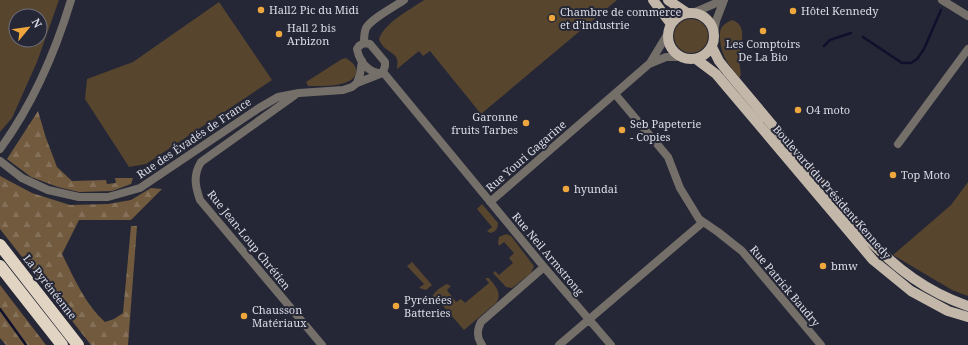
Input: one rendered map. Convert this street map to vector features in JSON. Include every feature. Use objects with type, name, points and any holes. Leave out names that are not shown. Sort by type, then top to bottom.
[{"type":"highway","name":"La Pyrénéenne","points":[[0,245],[78,345]]},
{"type":"highway","points":[[0,266],[62,345]]},
{"type":"main road","points":[[653,0],[671,24]]},
{"type":"main road","points":[[668,0],[690,13]]},
{"type":"main road","points":[[690,13],[700,14],[706,18],[711,24],[714,32],[712,47],[696,59],[681,57],[675,53],[669,44],[667,35],[671,24],[680,15],[690,13]]},
{"type":"main road","name":"Boulevard du Président Kennedy","points":[[712,47],[719,61],[727,71],[867,238],[896,267],[916,281],[934,292],[968,306]]},
{"type":"main road","name":"Boulevard du Président Kennedy","points":[[696,59],[716,74],[873,260],[911,292],[948,311],[968,317]]},
{"type":"street","points":[[0,149],[22,116],[37,89],[58,42],[71,0]]},
{"type":"street","points":[[364,43],[366,27],[404,0]]},
{"type":"street","points":[[690,13],[724,0]]},
{"type":"street","points":[[714,32],[716,21],[724,0]]},
{"type":"street","points":[[942,0],[968,16]]},
{"type":"street","name":"Rue Youri Gagarine","points":[[381,73],[490,202],[649,64],[667,35]]},
{"type":"street","points":[[364,43],[370,44],[385,62],[385,66],[381,73],[374,73],[362,61],[357,49],[364,43]]},
{"type":"street","points":[[898,144],[968,49]]},
{"type":"street","name":"Rue Youri Gagarine","points":[[649,64],[666,57],[681,57]]},
{"type":"street","points":[[357,83],[362,61]]},
{"type":"street","name":"Rue des Évadés de France","points":[[0,161],[22,178],[48,190],[79,197],[108,197],[140,188],[259,108],[278,97],[299,93],[343,90],[381,73]]},
{"type":"street","name":"Rue Jean-Loup Chrétien","points":[[299,93],[201,162],[195,174],[196,186],[200,200],[322,345]]},
{"type":"street","name":"Rue Patrick Baudry","points":[[615,94],[668,156],[680,188],[698,219],[718,232],[742,251],[821,345]]},
{"type":"street","name":"Rue Neil Armstrong","points":[[490,202],[611,345]]},
{"type":"street","points":[[559,345],[702,223]]},
{"type":"street","points":[[482,345],[479,341],[477,331],[481,322],[544,267]]},
{"type":"shaded area","points":[[0,0],[59,0],[48,31],[48,8],[8,8],[8,48],[42,48],[12,118],[0,132]]},
{"type":"shaded area","points":[[424,0],[617,0],[481,114],[430,51],[423,56],[419,51],[397,69],[396,57],[383,46],[379,39],[382,33],[392,22]]},
{"type":"shaded area","points":[[219,2],[272,80],[146,164],[129,167],[85,99],[87,79],[133,62]]},
{"type":"shaded area","points":[[688,19],[694,19],[698,20],[705,26],[708,36],[707,43],[701,50],[694,53],[688,53],[684,52],[677,46],[674,39],[674,33],[675,29],[681,22]]},
{"type":"shaded area","points":[[732,20],[737,23],[742,31],[742,43],[739,59],[741,71],[740,78],[726,60],[721,45],[721,29]]},
{"type":"shaded area","points":[[346,58],[356,69],[355,75],[351,80],[337,85],[308,86],[306,82],[342,59]]},
{"type":"shaded area","points":[[968,182],[968,296],[952,290],[893,255],[951,205]]},
{"type":"shaded area","points":[[482,204],[498,223],[498,227],[494,232],[490,233],[487,231],[492,227],[477,209]]},
{"type":"shaded area","points":[[506,234],[511,236],[534,266],[531,273],[512,288],[506,287],[493,273],[495,271],[499,275],[513,263],[509,258],[514,253],[504,242],[499,246],[498,242],[499,237]]},
{"type":"shaded area","points":[[412,262],[432,285],[426,290],[419,288],[424,284],[407,266]]},
{"type":"shaded area","points":[[485,278],[489,278],[496,287],[499,296],[498,299],[496,303],[464,330],[437,299],[432,303],[434,294],[447,284],[451,286],[447,290],[456,302],[461,299],[465,303],[489,283]]},
{"type":"green space","points":[[38,111],[57,167],[72,181],[106,180],[107,184],[116,183],[115,178],[133,178],[131,184],[112,191],[79,192],[58,187],[31,177],[7,159]]},
{"type":"green space","points":[[0,176],[32,193],[70,205],[108,204],[131,200],[151,188],[162,189],[131,220],[79,220],[62,254],[80,290],[98,315],[105,322],[114,319],[123,313],[131,226],[137,226],[128,345],[91,345],[0,229]]},
{"type":"green space","points":[[0,285],[46,345],[6,345],[0,338]]},
{"type":"waterway","points":[[863,37],[902,63],[911,63],[917,59],[924,49],[941,10]]},
{"type":"waterway","points":[[824,46],[830,40],[851,33]]},
{"type":"waterway","points":[[0,309],[26,345]]},
{"type":"place","name":"Hall2 Pic du Midi","points":[[261,10]]},
{"type":"place","name":"Hôtel Kennedy","points":[[793,11]]},
{"type":"place","name":"Chambre de commerce et d'industrie","points":[[552,18]]},
{"type":"place","name":"Les Comptoirs De La Bio","points":[[763,31]]},
{"type":"place","name":"Hall 2 bis Arbizon","points":[[279,34]]},
{"type":"place","name":"O4 moto","points":[[798,110]]},
{"type":"place","name":"Garonne fruits Tarbes","points":[[526,123]]},
{"type":"place","name":"Seb Papeterie - Copies","points":[[622,130]]},
{"type":"place","name":"Top Moto","points":[[893,175]]},
{"type":"place","name":"hyundai","points":[[566,189]]},
{"type":"place","name":"bmw","points":[[823,266]]},
{"type":"place","name":"Pyrénées Batteries","points":[[396,306]]},
{"type":"place","name":"Chausson Matériaux","points":[[244,316]]}]
